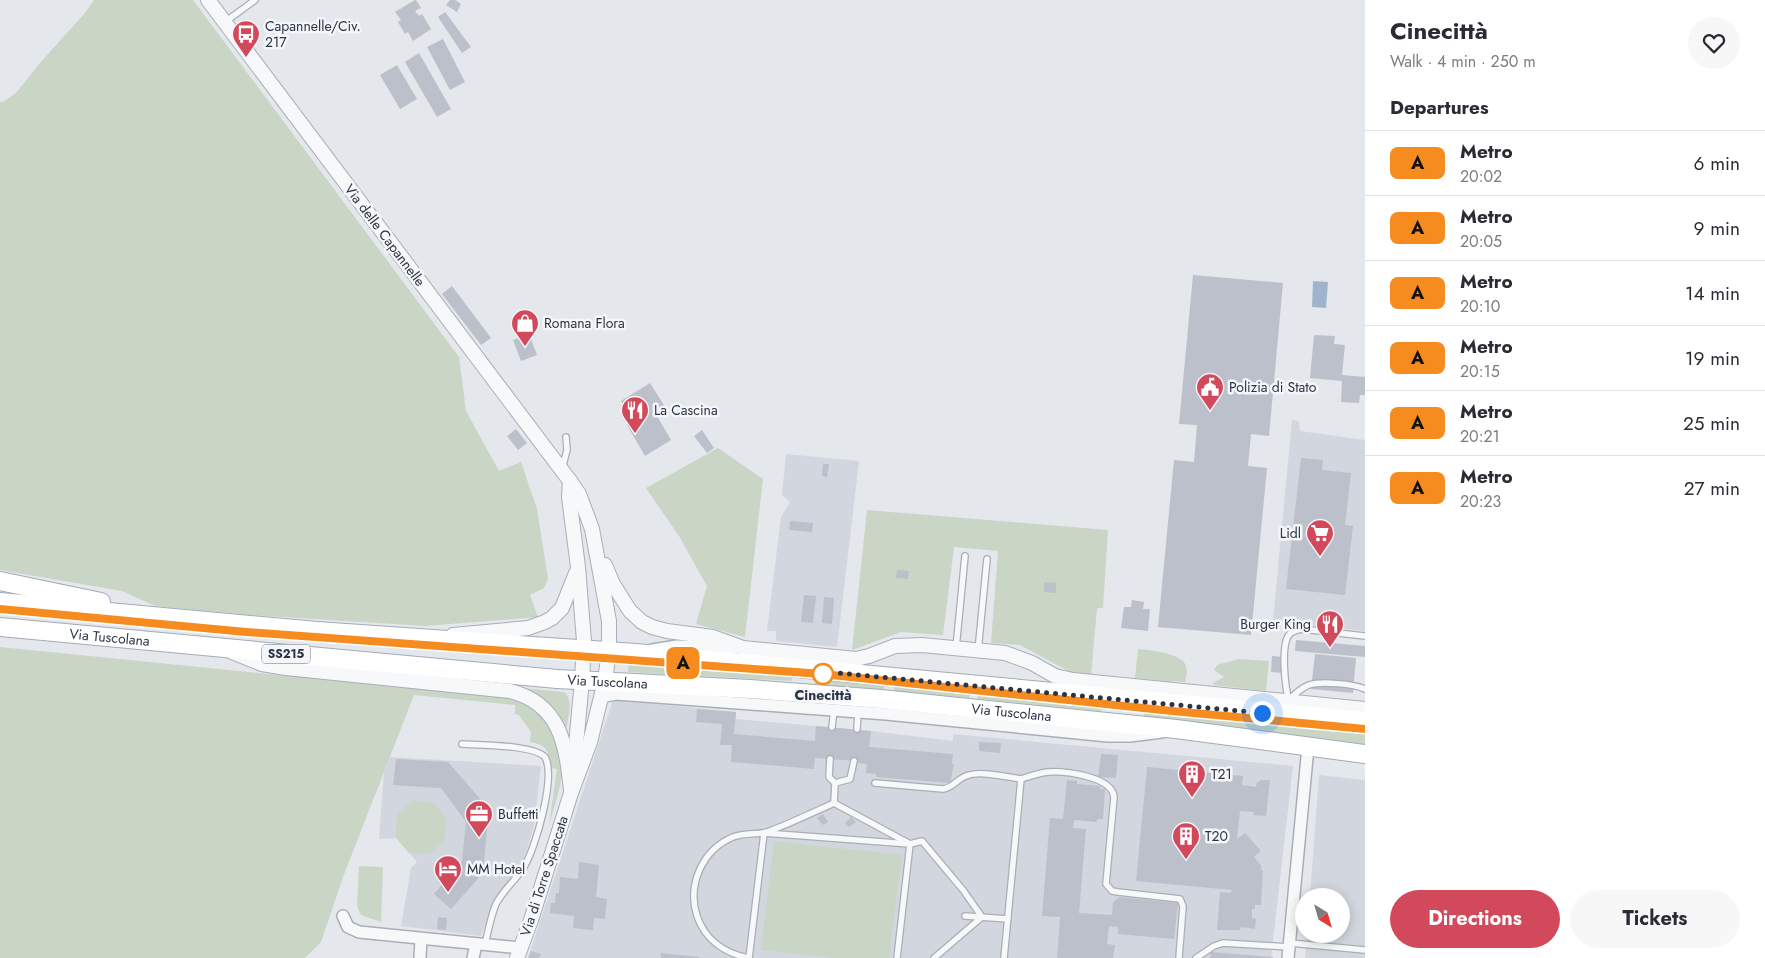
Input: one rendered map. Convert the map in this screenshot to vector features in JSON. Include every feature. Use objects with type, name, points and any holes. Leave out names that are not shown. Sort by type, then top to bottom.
[{"type":"main road","points":[[0,581],[165,618]]},
{"type":"main road","name":"Via Tuscolana","points":[[0,602],[165,618],[636,653],[1365,721]]},
{"type":"main road","name":"Via Tuscolana","points":[[0,627],[218,646],[393,665],[582,680],[603,689],[750,689],[881,699],[1176,729],[1308,748],[1365,754]]},
{"type":"street","name":"Via delle Capannelle","points":[[208,0],[579,494],[592,529],[609,621],[609,651],[603,689]]},
{"type":"street","points":[[566,476],[578,567],[584,633],[582,680]]},
{"type":"street","points":[[592,529],[612,584],[626,607],[638,619],[656,628],[713,637],[742,648]]},
{"type":"street","points":[[422,638],[524,629],[540,624],[552,618],[562,608],[578,567]]},
{"type":"street","name":"Via Tuscolana","points":[[636,653],[677,646],[742,648],[856,658],[869,656],[906,644],[1005,653],[1055,676],[1073,680],[1365,709]]},
{"type":"street","name":"Via Tuscolana","points":[[218,646],[251,660],[272,666],[510,691],[524,695],[546,712],[560,731],[567,755],[571,793]]},
{"type":"street","name":"Via di Torre Spaccata","points":[[571,793],[582,680]]},
{"type":"street","name":"Via Tuscolana","points":[[603,689],[622,695],[858,712],[1108,736],[1140,736],[1176,729]]},
{"type":"street","name":"Via di Torre Spaccata","points":[[518,953],[531,920],[571,793],[590,742],[603,689]]},
{"type":"street","points":[[1289,949],[1308,748]]},
{"type":"street","points":[[343,916],[348,927],[355,932],[481,944],[518,953]]},
{"type":"street","points":[[420,958],[421,939]]},
{"type":"street","points":[[473,958],[481,944]]},
{"type":"lane","points":[[225,22],[255,0]]},
{"type":"lane","points":[[566,437],[566,476]]},
{"type":"lane","points":[[956,648],[965,556]]},
{"type":"lane","points":[[978,651],[986,559]]},
{"type":"lane","points":[[1289,701],[1284,676],[1286,640],[1290,634],[1302,629],[1365,636]]},
{"type":"lane","points":[[1289,701],[1299,690],[1314,684],[1357,686],[1365,689]]},
{"type":"lane","points":[[832,727],[834,710]]},
{"type":"lane","points":[[857,729],[858,712]]},
{"type":"lane","points":[[462,744],[537,751],[546,757],[549,767],[543,813],[534,849],[523,869],[497,903],[481,944]]},
{"type":"lane","points":[[830,759],[829,777],[835,783],[834,803]]},
{"type":"lane","points":[[835,783],[850,779],[854,761]]},
{"type":"lane","points":[[875,783],[943,789],[952,787],[970,774],[1021,779],[1048,772],[1081,774],[1110,788],[1114,792],[1114,797],[1106,884],[1112,891],[1180,899],[1183,906],[1179,958]]},
{"type":"lane","points":[[1004,958],[1021,779]]},
{"type":"lane","points":[[764,833],[834,803]]},
{"type":"lane","points":[[834,803],[910,844]]},
{"type":"lane","points":[[764,833],[748,958],[728,952],[718,946],[698,920],[695,910],[694,888],[700,867],[714,849],[742,834],[764,833],[910,844],[922,841],[963,890],[982,917]]},
{"type":"lane","points":[[897,958],[904,910],[910,844]]},
{"type":"lane","points":[[965,916],[1008,920]]},
{"type":"lane","points":[[934,958],[982,917]]},
{"type":"lane","points":[[1196,958],[1214,946],[1224,943],[1289,949],[1365,950]]},
{"type":"shaded area","points":[[1292,420],[1299,421],[1300,431],[1365,440],[1365,631],[1273,621]]},
{"type":"shaded area","points":[[786,454],[859,461],[837,647],[776,641],[776,631],[767,631],[781,517],[790,502],[782,495]]},
{"type":"shaded area","points":[[613,700],[736,712],[736,719],[871,731],[953,741],[953,734],[1293,766],[1271,958],[528,958]]},
{"type":"shaded area","points":[[390,757],[541,766],[534,826],[527,849],[520,866],[496,899],[481,936],[401,926],[411,868],[417,862],[396,838],[379,839],[384,772]]},
{"type":"shaded area","points":[[1319,775],[1365,780],[1365,958],[1305,958],[1306,943],[1350,943],[1350,888],[1311,888]]},
{"type":"green space","points":[[94,0],[193,0],[459,357],[466,411],[499,471],[521,462],[537,509],[548,579],[544,588],[530,595],[538,617],[425,626],[248,615],[155,606],[122,591],[0,570],[0,102],[16,93]]},
{"type":"green space","points":[[718,448],[763,479],[745,637],[696,624],[707,586],[679,536],[646,488]]},
{"type":"green space","points":[[867,510],[1108,530],[1103,608],[1097,608],[1091,676],[1074,674],[1020,645],[991,643],[998,551],[954,547],[943,635],[901,632],[852,650]]},
{"type":"green space","points":[[0,647],[508,698],[540,715],[549,728],[557,746],[561,759],[562,773],[549,825],[557,769],[551,768],[548,754],[541,745],[530,742],[531,732],[519,715],[515,714],[515,705],[414,695],[343,877],[321,942],[305,958],[0,958]]},
{"type":"green space","points":[[1138,649],[1165,653],[1179,658],[1187,668],[1185,682],[1135,678]]},
{"type":"green space","points":[[1239,659],[1269,661],[1266,691],[1213,685],[1213,683],[1224,677],[1214,670],[1217,665]]},
{"type":"green space","points":[[629,661],[791,676],[792,681],[628,672]]},
{"type":"green space","points":[[816,679],[884,686],[884,690],[815,684]]},
{"type":"green space","points":[[894,687],[970,694],[969,698],[894,691]]},
{"type":"green space","points":[[521,688],[564,692],[570,704],[567,727],[565,728]]},
{"type":"green space","points":[[978,695],[1101,707],[1101,711],[977,699]]},
{"type":"green space","points":[[1144,711],[1365,733],[1365,745],[1144,716]]},
{"type":"green space","points":[[414,800],[434,803],[446,818],[444,841],[429,854],[409,853],[396,837],[397,815]]},
{"type":"green space","points":[[774,841],[902,855],[889,958],[834,958],[761,950]]},
{"type":"green space","points":[[359,866],[383,867],[381,922],[361,915],[357,906]]},
{"type":"water","points":[[1313,281],[1328,282],[1326,308],[1312,307]]},
{"type":"building","points":[[415,0],[421,8],[415,11],[419,16],[422,14],[431,29],[413,41],[408,32],[405,34],[398,22],[401,20],[395,12]]},
{"type":"building","points":[[450,0],[455,0],[461,4],[457,12],[446,5]]},
{"type":"building","points":[[445,12],[471,47],[462,53],[438,17]]},
{"type":"building","points":[[443,39],[465,82],[450,90],[427,47]]},
{"type":"building","points":[[419,53],[451,109],[437,117],[405,62]]},
{"type":"building","points":[[397,65],[417,99],[400,109],[380,75]]},
{"type":"building","points":[[1193,275],[1283,283],[1269,436],[1251,434],[1248,466],[1267,468],[1251,635],[1158,627],[1174,460],[1194,462],[1197,425],[1179,424]]},
{"type":"building","points":[[452,286],[491,338],[481,345],[442,294]]},
{"type":"building","name":"Romana Flora","points":[[529,334],[537,355],[521,361],[513,340]]},
{"type":"building","points":[[1314,335],[1335,336],[1334,344],[1345,345],[1342,375],[1365,377],[1365,395],[1360,395],[1359,403],[1341,402],[1342,381],[1310,378]]},
{"type":"building","points":[[650,383],[667,410],[657,416],[671,440],[645,456],[627,425],[633,421],[621,401]]},
{"type":"building","points":[[516,429],[527,443],[518,450],[507,436]]},
{"type":"building","points":[[702,430],[714,448],[707,453],[694,436]]},
{"type":"building","name":"Lidl","points":[[1301,458],[1323,460],[1322,470],[1351,473],[1345,525],[1353,526],[1345,595],[1286,589]]},
{"type":"building","points":[[823,464],[829,464],[827,477],[822,476]]},
{"type":"building","points":[[790,521],[813,523],[812,532],[789,530]]},
{"type":"building","points":[[897,570],[909,571],[908,579],[896,578]]},
{"type":"building","points":[[1044,582],[1056,583],[1056,593],[1044,592]]},
{"type":"building","points":[[804,595],[816,596],[813,623],[801,622]]},
{"type":"building","points":[[824,597],[834,598],[832,624],[822,623]]},
{"type":"building","points":[[1132,600],[1144,602],[1143,609],[1150,609],[1148,631],[1121,628],[1124,607],[1131,607]]},
{"type":"building","points":[[1296,640],[1365,646],[1365,657],[1295,651]]},
{"type":"building","points":[[1315,654],[1356,658],[1353,693],[1311,689]]},
{"type":"building","points":[[1272,656],[1284,657],[1283,673],[1271,672]]},
{"type":"building","points":[[697,709],[736,712],[734,734],[815,741],[816,726],[871,731],[869,747],[953,754],[952,764],[954,764],[950,783],[876,777],[876,774],[866,773],[867,764],[857,763],[857,761],[815,758],[814,769],[731,762],[732,745],[720,745],[722,724],[696,722]]},
{"type":"building","points":[[979,742],[1001,743],[1000,753],[979,751]]},
{"type":"building","points":[[1101,754],[1118,755],[1116,778],[1098,777]]},
{"type":"building","points":[[396,759],[448,762],[489,809],[483,873],[451,909],[434,894],[462,861],[466,822],[441,788],[393,785]]},
{"type":"building","points":[[1147,767],[1243,776],[1242,785],[1256,787],[1257,782],[1260,782],[1260,780],[1270,780],[1266,816],[1253,815],[1254,812],[1240,811],[1237,839],[1245,833],[1261,851],[1254,857],[1262,867],[1260,869],[1263,870],[1261,905],[1255,905],[1255,909],[1252,909],[1252,918],[1256,919],[1255,929],[1241,927],[1240,930],[1217,930],[1220,892],[1231,893],[1232,890],[1136,881]]},
{"type":"building","points":[[1067,780],[1077,781],[1077,784],[1101,786],[1100,789],[1105,789],[1103,819],[1097,819],[1097,822],[1074,820],[1073,828],[1086,829],[1079,913],[1112,915],[1113,902],[1120,897],[1178,903],[1174,939],[1118,934],[1118,927],[1109,926],[1107,944],[1115,945],[1113,958],[1057,958],[1060,917],[1042,916],[1050,818],[1063,819]]},
{"type":"building","points":[[823,814],[828,822],[823,825],[817,818]]},
{"type":"building","points":[[851,817],[856,822],[849,827],[845,823]]},
{"type":"building","points":[[579,862],[599,865],[596,897],[607,899],[605,919],[594,918],[593,930],[573,928],[574,916],[550,913],[551,903],[555,903],[556,893],[559,893],[560,877],[578,879]]},
{"type":"building","points":[[438,917],[447,918],[446,930],[437,929]]},
{"type":"building","points":[[531,951],[541,954],[539,958],[528,958]]},
{"type":"building","points":[[1211,952],[1273,957],[1273,958],[1210,958]]},
{"type":"building","points":[[661,953],[699,957],[699,958],[661,958]]},
{"type":"metro line","name":"A","points":[[0,609],[246,632],[822,674],[1172,711],[1365,729]]},
{"type":"place","name":"Capannelle/Civ. 217","points":[[246,58]]},
{"type":"place","name":"Romana Flora","points":[[525,347]]},
{"type":"place","name":"Polizia di Stato","points":[[1210,411]]},
{"type":"place","name":"La Cascina","points":[[635,434]]},
{"type":"place","name":"Lidl","points":[[1320,557]]},
{"type":"place","name":"Burger King","points":[[1330,648]]},
{"type":"place","name":"Cinecittà","points":[[823,674]]},
{"type":"place","name":"T21","points":[[1192,798]]},
{"type":"place","name":"Buffetti","points":[[479,838]]},
{"type":"place","name":"T20","points":[[1186,860]]},
{"type":"place","name":"MM Hotel","points":[[448,893]]},
{"type":"route","points":[[823,674],[827,672],[1262,713]]}]
